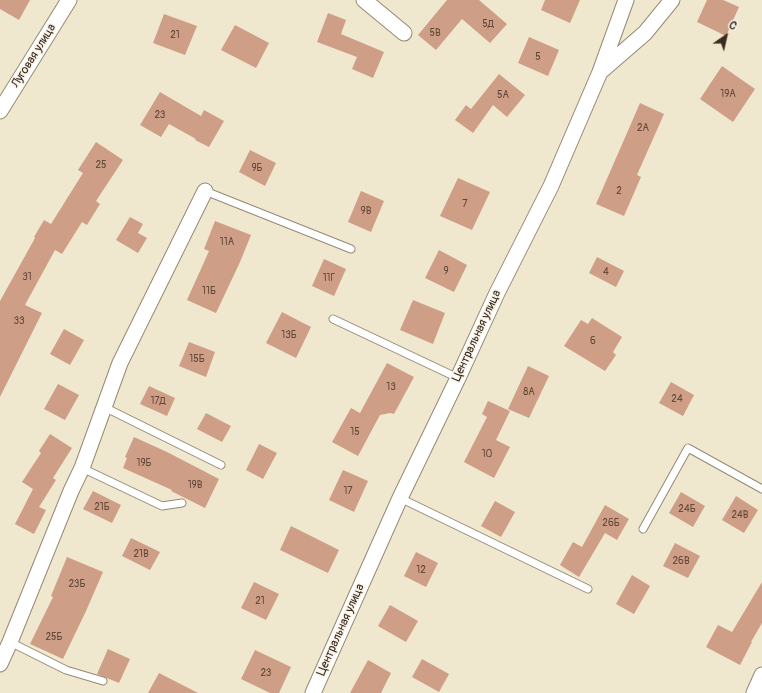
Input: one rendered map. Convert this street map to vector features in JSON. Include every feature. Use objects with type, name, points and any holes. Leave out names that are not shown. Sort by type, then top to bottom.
[{"type":"street","name":"Луговая улица","points":[[0,111],[69,0]]},
{"type":"street","points":[[364,0],[404,33]]},
{"type":"street","points":[[600,72],[626,0]]},
{"type":"street","name":"Центральная улица","points":[[313,693],[400,498],[497,293],[551,186],[600,72],[645,34],[672,0]]},
{"type":"street","points":[[0,664],[71,491],[82,468],[120,363],[205,191]]},
{"type":"street","points":[[754,693],[762,675]]},
{"type":"lane","points":[[205,191],[351,248]]},
{"type":"lane","points":[[333,319],[458,378]]},
{"type":"lane","points":[[104,407],[221,465]]},
{"type":"lane","points":[[643,529],[688,448],[762,489]]},
{"type":"lane","points":[[82,468],[162,506],[182,503]]},
{"type":"lane","points":[[400,498],[588,589]]},
{"type":"lane","points":[[10,642],[66,670],[103,681]]},
{"type":"building","points":[[0,0],[30,0],[19,20],[0,9]]},
{"type":"building","points":[[447,0],[479,0],[507,24],[490,43],[462,19],[436,50],[418,35]]},
{"type":"building","points":[[545,0],[580,0],[570,23],[541,10]]},
{"type":"building","points":[[707,0],[723,0],[739,7],[726,36],[697,22]]},
{"type":"building","points":[[328,13],[346,20],[341,34],[384,52],[373,78],[352,69],[357,57],[317,42]]},
{"type":"building","points":[[164,14],[197,26],[185,55],[153,43]]},
{"type":"building","points":[[235,25],[269,43],[256,68],[221,50]]},
{"type":"building","points":[[529,37],[559,50],[548,76],[518,63]]},
{"type":"building","points":[[722,66],[755,89],[733,122],[700,99]]},
{"type":"building","points":[[499,74],[525,95],[507,117],[493,105],[473,133],[455,120],[466,105],[471,109]]},
{"type":"building","points":[[160,92],[201,116],[204,110],[224,121],[209,147],[169,124],[161,137],[140,125]]},
{"type":"building","points":[[640,103],[664,114],[637,175],[641,177],[624,216],[596,204]]},
{"type":"building","points":[[96,142],[123,160],[96,201],[100,204],[87,225],[82,222],[62,254],[55,250],[25,305],[42,313],[0,397],[0,301],[44,220],[51,224],[83,173],[78,170]]},
{"type":"building","points":[[250,150],[276,163],[265,186],[239,172]]},
{"type":"building","points":[[458,178],[490,192],[472,230],[440,216]]},
{"type":"building","points":[[361,191],[384,201],[371,232],[348,222]]},
{"type":"building","points":[[130,217],[143,224],[138,233],[147,238],[138,253],[116,240]]},
{"type":"building","points":[[215,221],[251,235],[216,313],[187,300],[209,251],[204,249]]},
{"type":"building","points":[[439,250],[467,265],[454,292],[425,278]]},
{"type":"building","points":[[597,257],[624,271],[616,287],[589,273]]},
{"type":"building","points":[[324,259],[346,269],[334,296],[312,286]]},
{"type":"building","points":[[413,300],[445,313],[433,344],[400,330]]},
{"type":"building","points":[[282,312],[311,327],[296,358],[266,343]]},
{"type":"building","points":[[592,318],[622,337],[613,352],[616,355],[605,371],[564,346],[581,320],[588,324]]},
{"type":"building","points":[[64,329],[84,340],[70,365],[50,354]]},
{"type":"building","points":[[189,342],[215,352],[206,377],[179,366]]},
{"type":"building","points":[[387,363],[414,377],[394,414],[390,413],[380,415],[358,456],[332,442],[351,408],[360,413]]},
{"type":"building","points":[[528,366],[549,376],[529,418],[508,409]]},
{"type":"building","points":[[671,382],[694,395],[683,416],[659,403]]},
{"type":"building","points":[[58,384],[79,395],[65,420],[44,409]]},
{"type":"building","points":[[149,386],[175,398],[167,416],[140,404]]},
{"type":"building","points":[[488,401],[510,411],[496,440],[510,447],[494,478],[464,462],[487,417],[482,414]]},
{"type":"building","points":[[206,413],[231,426],[222,442],[197,429]]},
{"type":"building","points":[[50,434],[72,448],[53,478],[56,480],[39,507],[46,510],[34,534],[15,524],[33,489],[22,482],[41,453],[39,451]]},
{"type":"building","points":[[134,437],[219,479],[205,508],[171,491],[172,490],[123,468],[127,458],[125,457]]},
{"type":"building","points":[[259,444],[277,453],[263,479],[246,470]]},
{"type":"building","points":[[343,470],[368,481],[354,512],[329,500]]},
{"type":"building","points":[[93,491],[121,505],[112,523],[83,509]]},
{"type":"building","points":[[681,492],[705,506],[693,527],[669,513]]},
{"type":"building","points":[[736,496],[758,510],[744,533],[722,520]]},
{"type":"building","points":[[495,501],[515,512],[501,537],[481,526]]},
{"type":"building","points":[[605,505],[629,519],[617,540],[605,533],[579,577],[560,565],[573,542],[582,547]]},
{"type":"building","points":[[291,526],[339,550],[328,573],[280,550]]},
{"type":"building","points":[[131,538],[160,552],[150,570],[122,556]]},
{"type":"building","points":[[675,543],[700,556],[688,578],[663,566]]},
{"type":"building","points":[[416,552],[438,563],[426,587],[404,576]]},
{"type":"building","points":[[67,557],[103,572],[63,659],[30,644],[53,597],[51,596]]},
{"type":"building","points":[[632,575],[650,586],[634,614],[616,604]]},
{"type":"building","points":[[254,582],[279,594],[266,620],[241,608]]},
{"type":"building","points":[[762,582],[762,623],[740,665],[706,647],[718,625],[732,632]]},
{"type":"building","points":[[390,605],[418,621],[406,642],[378,626]]},
{"type":"building","points":[[108,649],[130,659],[119,683],[97,674]]},
{"type":"building","points":[[255,650],[291,667],[279,693],[270,693],[241,679]]},
{"type":"building","points":[[422,659],[449,674],[439,692],[412,677]]},
{"type":"building","points":[[368,660],[391,673],[381,693],[350,693]]},
{"type":"building","points":[[159,673],[198,693],[148,693]]}]
